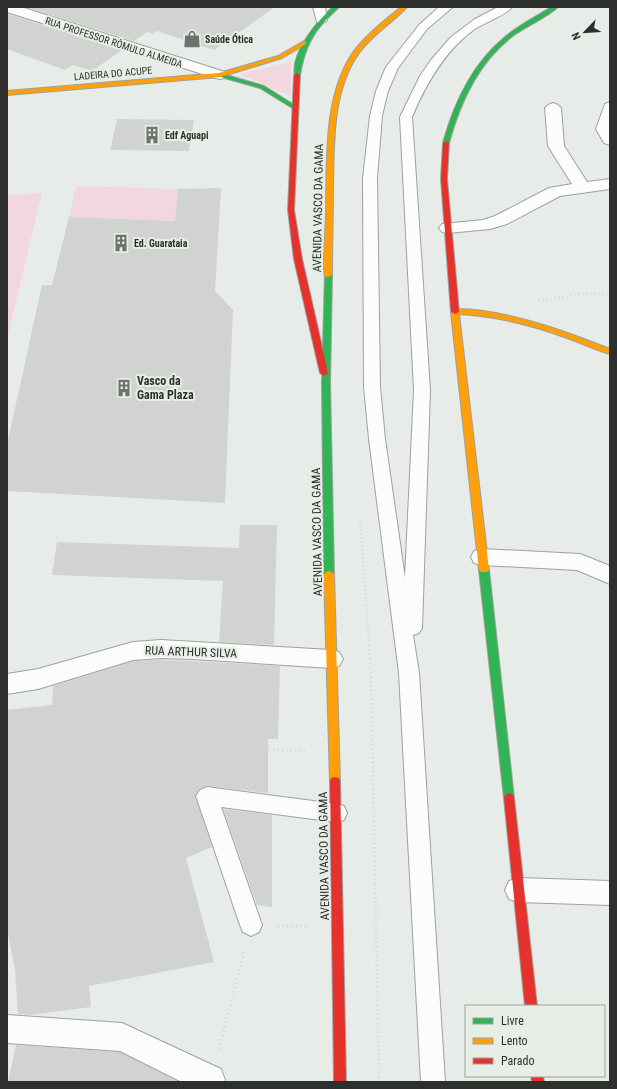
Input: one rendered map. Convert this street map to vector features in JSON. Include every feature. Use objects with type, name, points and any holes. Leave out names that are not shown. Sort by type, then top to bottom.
[{"type":"main road","points":[[326,382],[298,260],[291,210],[298,63],[304,43],[321,20],[336,7]]},
{"type":"main road","name":"AVENIDA VASCO DA GAMA","points":[[340,1082],[336,813],[331,659],[326,382],[331,140],[340,86],[351,61],[364,43],[381,26],[404,7]]},
{"type":"main road","points":[[530,1005],[519,890],[456,312],[444,179],[445,149],[450,122],[465,90],[489,55],[507,38],[555,7]]},
{"type":"main road","name":"LADEIRA DO ACUPE","points":[[7,93],[220,76],[280,57],[304,43]]},
{"type":"main road","name":"LADEIRA DO ACUPE","points":[[220,76],[264,86],[274,91],[296,108]]},
{"type":"main road","points":[[456,312],[486,313],[520,319],[535,323],[610,352]]},
{"type":"street","name":"RUA PROFESSOR RÔMULO ALMEIDA","points":[[7,8],[220,76]]},
{"type":"street","points":[[610,107],[604,129],[610,140]]},
{"type":"street","points":[[553,108],[556,146],[582,187]]},
{"type":"street","points":[[448,228],[484,225],[501,220],[546,196],[566,190],[610,184]]},
{"type":"street","points":[[482,557],[580,562],[610,576]]},
{"type":"street","name":"RUA ARTHUR SILVA","points":[[7,684],[38,679],[133,651],[181,649],[331,659]]},
{"type":"street","points":[[519,890],[610,893]]},
{"type":"street","points":[[7,1029],[122,1037],[210,1080]]},
{"type":"lane","points":[[319,7],[321,20]]},
{"type":"lane","points":[[433,1082],[409,673],[378,447],[372,387],[370,178],[376,116],[382,91],[392,67],[423,27],[440,11],[447,7]]},
{"type":"lane","points":[[409,673],[421,442],[422,390],[406,117],[414,96],[441,55],[478,21],[506,7]]},
{"type":"lane","points":[[251,925],[207,796],[336,813]]},
{"type":"path","points":[[536,301],[587,293],[610,294]]},
{"type":"path","points":[[7,780],[149,747],[209,746],[334,752]]},
{"type":"path","points":[[7,858],[143,802],[207,796]]},
{"type":"path","points":[[210,1080],[251,925],[338,927]]},
{"type":"shaded area","points":[[291,62],[291,96],[239,74]]},
{"type":"shaded area","points":[[76,186],[178,189],[175,221],[69,217]]},
{"type":"shaded area","points":[[42,193],[7,339],[7,195]]},
{"type":"building","points":[[26,7],[275,7],[214,50],[157,31],[153,34],[147,32],[134,41]]},
{"type":"building","points":[[7,14],[122,50],[92,71],[73,65],[65,70],[7,49]]},
{"type":"building","name":"Edf Aguapi","points":[[117,119],[194,120],[189,151],[110,150]]},
{"type":"building","name":"Vasco da Gama Plaza","points":[[221,188],[215,291],[233,310],[225,503],[7,491],[7,445],[42,285],[52,285],[69,217],[175,221],[178,189]]},
{"type":"building","points":[[240,525],[277,525],[274,645],[219,642],[223,581],[52,575],[57,542],[239,548]]},
{"type":"building","points":[[155,660],[280,666],[278,739],[268,739],[268,793],[207,786],[199,789],[195,795],[212,847],[186,858],[214,962],[89,986],[91,1007],[30,1015],[18,1014],[15,971],[7,927],[7,710],[52,705],[53,686],[133,661]]},
{"type":"building","points":[[223,809],[272,815],[272,907],[257,905]]},
{"type":"building","points":[[16,1045],[120,1052],[179,1082],[8,1082]]},
{"type":"traffic: fast","points":[[297,75],[299,64],[309,37],[321,21],[336,7]]},
{"type":"traffic: fast","points":[[446,143],[461,100],[468,86],[485,61],[506,39],[555,7]]},
{"type":"traffic: fast","points":[[223,76],[262,87],[296,108]]},
{"type":"traffic: fast","points":[[328,275],[326,383],[329,574]]},
{"type":"traffic: fast","points":[[484,570],[509,798]]},
{"type":"traffic: slow","points":[[328,275],[332,140],[335,107],[339,91],[344,75],[356,53],[375,32],[404,7]]},
{"type":"traffic: slow","points":[[7,93],[220,75],[280,57],[304,43]]},
{"type":"traffic: slow","points":[[455,312],[496,315],[515,319],[553,330],[610,352]]},
{"type":"traffic: slow","points":[[455,312],[484,570]]},
{"type":"traffic: slow","points":[[329,574],[335,781]]},
{"type":"traffic: jam","points":[[297,75],[291,210],[298,259],[324,373]]},
{"type":"traffic: jam","points":[[446,143],[444,179],[455,312]]},
{"type":"traffic: jam","points":[[335,781],[340,1082]]},
{"type":"traffic: jam","points":[[509,798],[531,1005]]},
{"type":"traffic: jam","points":[[537,1077],[538,1082]]},
{"type":"place","name":"Saúde Ótica","points":[[192,39]]},
{"type":"place","name":"Edf Aguapi","points":[[152,135]]},
{"type":"place","name":"Ed. Guarataia","points":[[121,243]]},
{"type":"place","name":"Vasco da Gama Plaza","points":[[124,388]]}]
